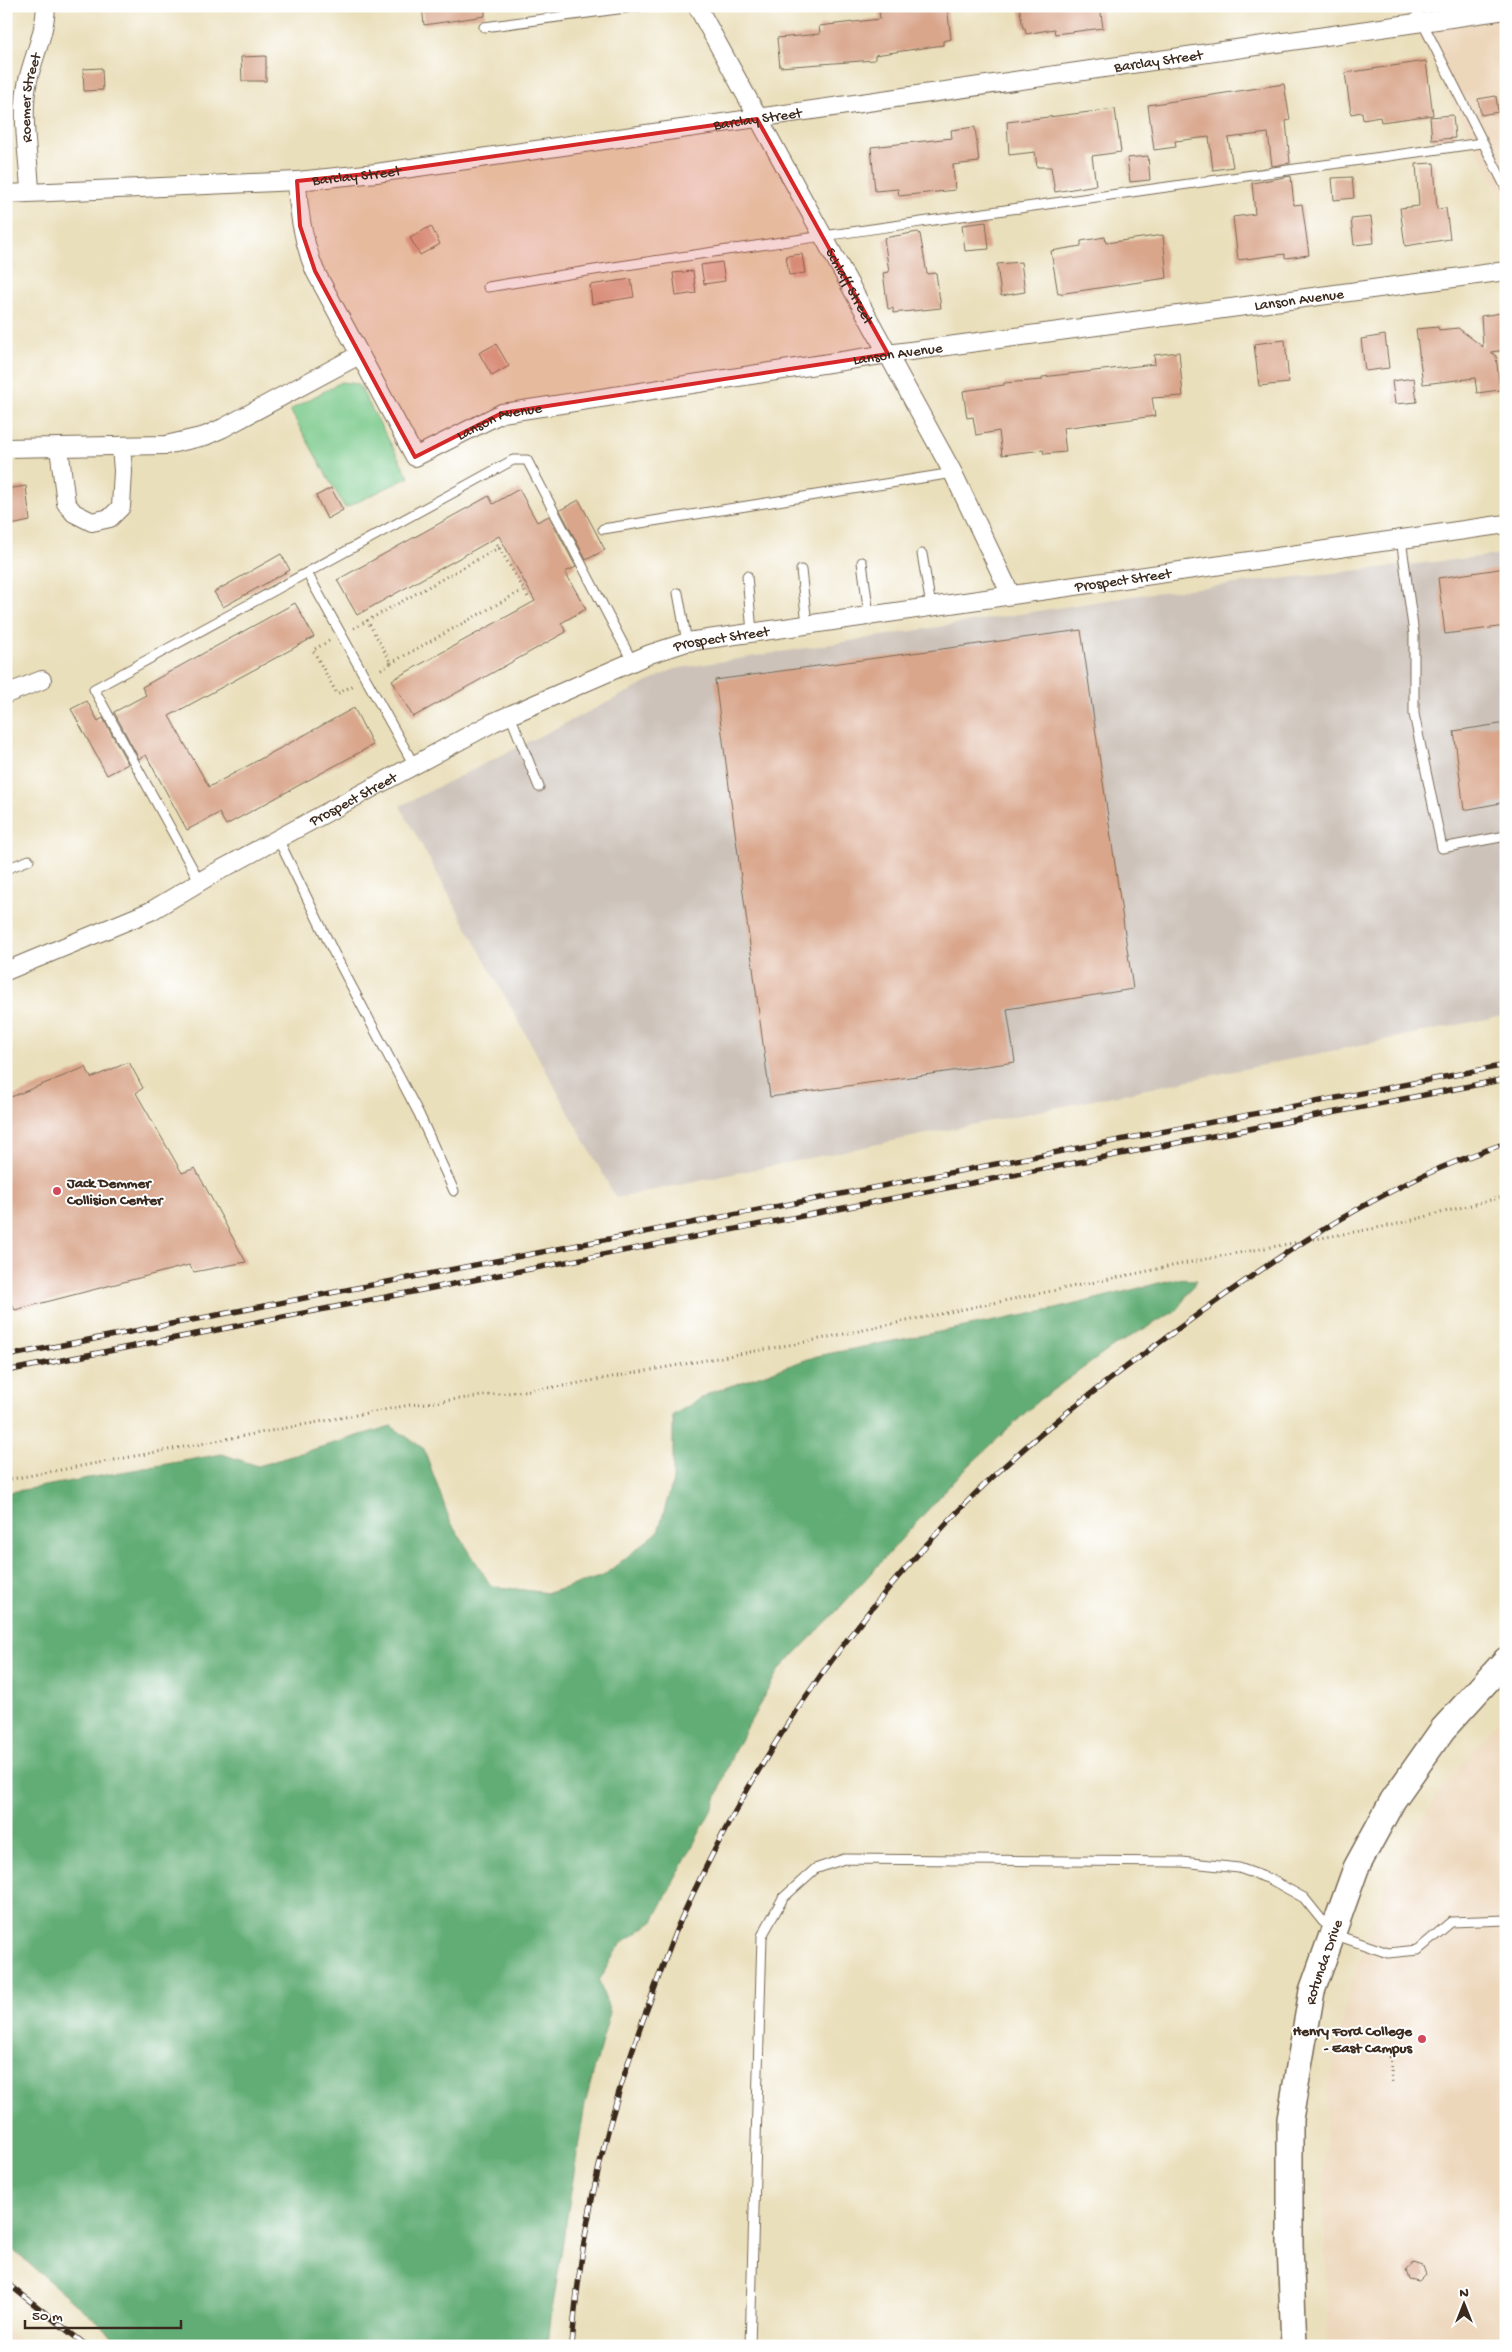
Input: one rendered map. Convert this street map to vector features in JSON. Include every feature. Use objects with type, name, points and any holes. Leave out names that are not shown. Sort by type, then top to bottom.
[{"type":"main road","name":"Rotunda Drive","points":[[1294,2346],[1290,2244],[1290,2120],[1312,1991],[1356,1868],[1393,1800],[1443,1730],[1506,1660]]},
{"type":"street","name":"Roemer Street","points":[[30,192],[26,118],[28,81],[43,35],[46,6]]},
{"type":"street","name":"Schlaff Street","points":[[697,6],[757,119],[953,473],[1011,595]]},
{"type":"street","name":"Barclay Street","points":[[6,194],[296,181],[376,173],[757,119],[1418,14],[1506,10]]},
{"type":"street","name":"Lanson Avenue","points":[[296,181],[304,245],[315,271],[415,457],[502,413],[888,354],[1506,271]]},
{"type":"street","points":[[6,448],[166,445],[205,436],[359,355]]},
{"type":"street","points":[[59,448],[66,503],[74,513],[92,522],[110,518],[121,507],[123,471],[121,446]]},
{"type":"street","name":"Prospect Street","points":[[6,971],[151,911],[200,882],[414,765],[510,716],[632,661],[687,642],[1506,524]]},
{"type":"street","points":[[6,694],[42,680]]},
{"type":"lane","points":[[484,27],[640,6]]},
{"type":"lane","points":[[1418,14],[1506,188]]},
{"type":"lane","points":[[488,287],[680,256],[1266,171],[1482,143]]},
{"type":"lane","points":[[200,882],[94,689],[513,460],[527,460],[632,661]]},
{"type":"lane","points":[[603,529],[953,473]]},
{"type":"lane","points":[[1401,539],[1414,634],[1414,714],[1442,848],[1506,836]]},
{"type":"lane","points":[[922,554],[931,606]]},
{"type":"lane","points":[[862,562],[869,615]]},
{"type":"lane","points":[[801,570],[807,624]]},
{"type":"lane","points":[[307,573],[414,765]]},
{"type":"lane","points":[[746,576],[752,632]]},
{"type":"lane","points":[[678,593],[687,642]]},
{"type":"lane","points":[[510,716],[540,787]]},
{"type":"lane","points":[[278,839],[358,1002],[419,1114],[454,1191]]},
{"type":"lane","points":[[6,868],[29,860]]},
{"type":"lane","points":[[750,2346],[762,1936],[783,1898],[815,1869],[844,1860],[1005,1859],[1182,1862],[1239,1868],[1270,1878],[1304,1898],[1333,1934],[1388,1953],[1418,1950],[1451,1922],[1506,1920]]},
{"type":"path","points":[[351,630],[498,545],[528,597]]},
{"type":"path","points":[[375,672],[523,590]]},
{"type":"path","points":[[367,620],[392,664]]},
{"type":"path","points":[[325,634],[330,642],[313,650],[337,694],[354,684],[358,692]]},
{"type":"path","points":[[6,1480],[400,1407],[563,1386],[805,1342],[1216,1257],[1393,1225],[1506,1196]]},
{"type":"path","points":[[1390,2051],[1392,2085]]},
{"type":"highlighted area","points":[[757,119],[888,354],[502,413],[415,457],[315,271],[300,226],[297,181],[376,173]]},
{"type":"shaded area","points":[[1401,6],[1506,6],[1506,205],[1422,43]]},
{"type":"shaded area","points":[[1506,554],[1506,1015],[616,1198],[400,806],[674,669],[1152,593]]},
{"type":"shaded area","name":"Henry Ford College - East Campus","points":[[1506,1711],[1506,2346],[1328,2346],[1324,2203],[1327,2092],[1350,1986],[1388,1881],[1439,1793]]},
{"type":"shaded area","points":[[6,2328],[26,2346],[6,2346]]},
{"type":"green space","points":[[341,382],[358,384],[409,477],[345,508],[290,410]]},
{"type":"green space","points":[[1175,1279],[1197,1280],[1177,1310],[1114,1346],[1039,1400],[961,1473],[834,1614],[778,1671],[732,1755],[714,1805],[653,1921],[618,1947],[599,1981],[610,2012],[585,2104],[548,2346],[125,2346],[6,2244],[6,1493],[222,1454],[258,1466],[391,1426],[424,1449],[450,1521],[491,1586],[548,1593],[603,1576],[658,1532],[673,1481],[673,1415],[710,1393],[817,1356],[1056,1309]]},
{"type":"building","points":[[422,6],[485,6],[485,16],[424,25]]},
{"type":"building","points":[[947,6],[951,39],[943,41],[943,45],[875,55],[875,60],[780,67],[777,38],[820,34],[819,26],[880,19],[879,11],[906,8],[906,11]]},
{"type":"building","points":[[1019,6],[1100,6],[1103,28],[1055,34],[1054,29],[1026,34]]},
{"type":"building","points":[[266,56],[266,81],[242,81],[241,57]]},
{"type":"building","points":[[1426,61],[1433,115],[1381,122],[1380,117],[1363,120],[1362,112],[1351,114],[1345,73]]},
{"type":"building","points":[[102,68],[103,90],[84,91],[83,69]]},
{"type":"building","points":[[1284,84],[1290,120],[1286,121],[1290,163],[1272,166],[1268,133],[1228,138],[1233,167],[1213,170],[1209,137],[1175,141],[1176,147],[1154,150],[1148,105]]},
{"type":"building","points":[[1496,96],[1498,112],[1481,115],[1478,99]]},
{"type":"building","points":[[1115,109],[1121,152],[1092,156],[1096,185],[1055,192],[1051,167],[1037,167],[1035,152],[1009,155],[1007,122]]},
{"type":"building","points":[[1453,115],[1455,138],[1432,140],[1430,117]]},
{"type":"building","points":[[975,127],[979,162],[953,165],[955,190],[899,196],[898,189],[875,191],[871,147],[952,138],[951,130]]},
{"type":"building","points":[[1148,156],[1150,180],[1130,182],[1127,158]]},
{"type":"building","points":[[1434,163],[1437,209],[1446,208],[1450,239],[1405,246],[1400,208],[1419,206],[1416,164]]},
{"type":"building","points":[[1291,176],[1294,205],[1302,204],[1309,255],[1285,258],[1285,254],[1238,260],[1233,217],[1255,214],[1252,183]]},
{"type":"building","points":[[1352,177],[1354,198],[1334,200],[1332,178]]},
{"type":"building","points":[[1371,217],[1374,243],[1354,245],[1351,219]]},
{"type":"building","points":[[986,222],[989,249],[965,251],[962,225]]},
{"type":"building","points":[[431,226],[440,244],[420,255],[410,238]]},
{"type":"building","points":[[918,232],[920,234],[927,274],[936,273],[941,308],[893,313],[893,308],[888,309],[883,273],[889,272],[884,238]]},
{"type":"building","points":[[1163,235],[1167,278],[1058,294],[1051,251],[1081,246],[1081,241],[1105,237],[1106,243]]},
{"type":"building","points":[[802,254],[805,273],[789,275],[786,256]]},
{"type":"building","points":[[722,262],[725,281],[704,284],[701,265]]},
{"type":"building","points":[[1021,262],[1025,292],[1001,296],[997,264]]},
{"type":"building","points":[[693,271],[696,293],[676,296],[673,273]]},
{"type":"building","points":[[631,279],[634,297],[592,304],[590,285]]},
{"type":"building","points":[[1502,313],[1503,318],[1506,317],[1506,350],[1491,352],[1496,356],[1500,390],[1477,393],[1475,378],[1423,384],[1416,329],[1438,327],[1439,330],[1458,328],[1483,347],[1481,316]]},
{"type":"building","points":[[1385,335],[1389,368],[1365,371],[1361,339]]},
{"type":"building","points":[[1285,340],[1289,383],[1259,386],[1254,344]]},
{"type":"building","points":[[496,344],[509,366],[492,376],[479,353]]},
{"type":"building","points":[[1179,352],[1183,396],[1152,398],[1155,416],[1063,428],[1066,452],[1044,454],[1043,450],[1002,455],[999,431],[976,435],[973,417],[967,418],[963,391],[1004,385],[1004,383],[1042,380],[1042,377],[1155,364],[1154,355]]},
{"type":"building","points":[[1414,378],[1417,402],[1395,404],[1392,381]]},
{"type":"building","points":[[26,486],[30,521],[6,526],[6,489]]},
{"type":"building","points":[[331,488],[343,510],[327,519],[316,496]]},
{"type":"building","points":[[519,489],[537,522],[549,516],[576,567],[565,572],[586,609],[561,623],[566,632],[413,717],[392,680],[535,601],[499,536],[357,615],[337,580],[489,496],[493,504]]},
{"type":"building","points":[[579,500],[605,550],[586,560],[560,510]]},
{"type":"building","points":[[281,554],[290,570],[223,607],[214,592]]},
{"type":"building","points":[[1506,568],[1506,626],[1445,634],[1438,578]]},
{"type":"building","points":[[295,603],[314,637],[169,716],[209,787],[354,708],[373,745],[226,825],[219,813],[187,830],[146,755],[139,759],[114,712],[146,695],[142,687]]},
{"type":"building","points":[[1081,630],[1133,989],[1007,1009],[1015,1062],[770,1097],[715,680]]},
{"type":"building","points":[[87,701],[98,721],[103,718],[128,764],[107,775],[71,709]]},
{"type":"building","points":[[1506,723],[1506,802],[1464,810],[1454,731]]},
{"type":"building","points":[[129,1062],[143,1088],[136,1093],[182,1173],[195,1168],[246,1262],[194,1272],[189,1265],[15,1310],[6,1294],[6,1099],[86,1067],[91,1078]]},
{"type":"building","points":[[1414,2263],[1423,2266],[1426,2275],[1419,2282],[1409,2280],[1406,2270]]},
{"type":"railway","points":[[6,1356],[1506,1065]]},
{"type":"railway","points":[[6,1371],[1506,1079]]},
{"type":"railway","points":[[572,2346],[582,2258],[598,2170],[621,2085],[675,1933],[709,1861],[765,1760],[828,1665],[863,1619],[938,1532],[978,1491],[1025,1447],[1126,1367],[1206,1308],[1293,1248],[1323,1230],[1384,1195],[1427,1174],[1506,1143]]},
{"type":"railway","points":[[6,2282],[87,2346]]},
{"type":"place","name":"Jack Demmer Collision Center","points":[[57,1191]]},
{"type":"place","name":"Henry Ford College - East Campus","points":[[1422,2039]]}]
